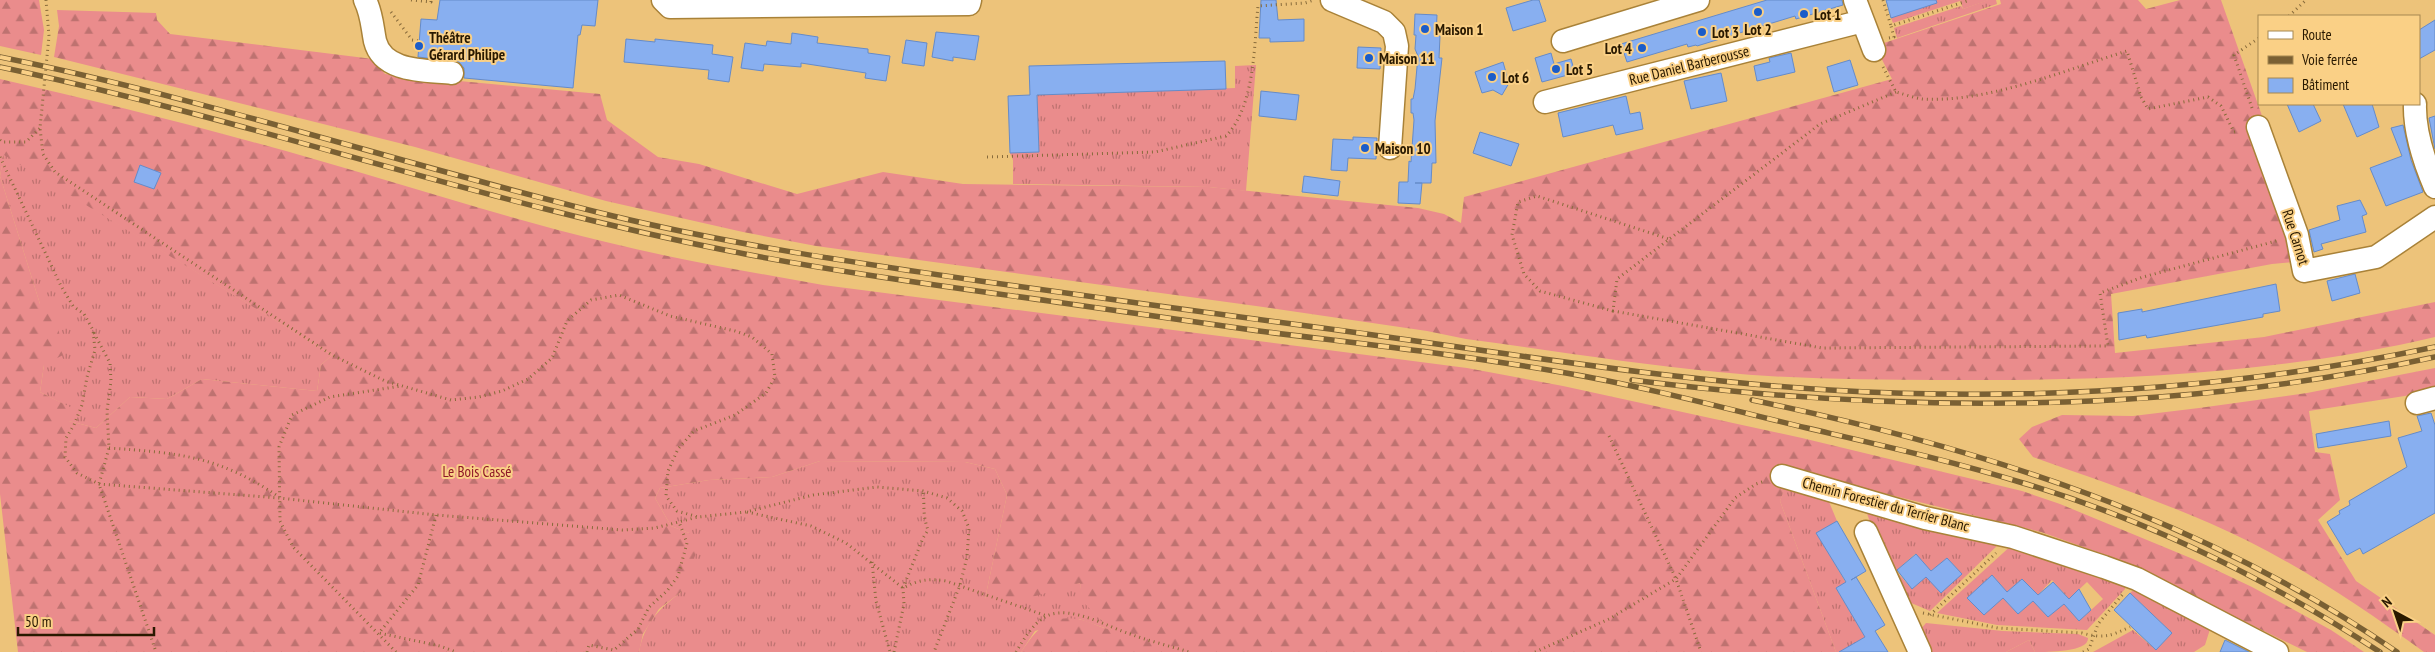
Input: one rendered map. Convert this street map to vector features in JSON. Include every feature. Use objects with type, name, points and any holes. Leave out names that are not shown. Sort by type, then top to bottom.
[{"type":"street","points":[[365,0],[371,11],[376,43],[385,57],[396,66],[452,73]]},
{"type":"street","points":[[662,0],[670,7],[970,2]]},
{"type":"street","points":[[1332,0],[1384,22],[1394,32],[1397,46],[1390,148]]},
{"type":"street","points":[[1563,41],[1698,0]]},
{"type":"street","points":[[1855,0],[1873,47]]},
{"type":"street","name":"Rue Daniel Barberousse","points":[[1545,102],[1862,21]]},
{"type":"street","points":[[2415,105],[2414,114],[2424,161],[2435,187]]},
{"type":"street","name":"Rue Carnot","points":[[2258,127],[2297,235],[2304,271],[2376,257],[2435,216]]},
{"type":"street","name":"Chemin Forestier du Terrier Blanc","points":[[1782,476],[1925,518],[2013,538],[2137,579],[2277,652]]},
{"type":"street","points":[[1866,532],[1920,652]]},
{"type":"path","points":[[46,0],[49,36],[40,128],[43,154],[55,172],[332,355],[385,381],[451,400],[478,397],[502,391],[528,379],[552,358],[567,321],[591,300],[619,295],[670,316],[735,331],[752,337],[772,354],[775,377],[766,393],[734,415],[694,431],[678,449],[668,471],[666,496],[677,510],[698,517]]},
{"type":"path","points":[[412,0],[431,2],[431,0]]},
{"type":"path","points":[[987,157],[1155,152],[1226,136],[1242,112],[1249,94],[1258,6],[1305,4],[1315,0]]},
{"type":"path","points":[[1883,0],[1894,37],[1873,47],[1896,92]]},
{"type":"path","points":[[1891,26],[1970,0]]},
{"type":"path","points":[[2290,15],[2306,0]]},
{"type":"path","points":[[386,7],[412,40],[419,41]]},
{"type":"path","points":[[1613,311],[1617,279],[1820,124],[1896,92],[1921,99],[1970,96],[2059,74],[2127,51],[2142,98],[2148,109],[2208,97],[2221,106],[2234,132],[2258,127],[2234,55],[2258,39]]},
{"type":"path","points":[[0,140],[2,142],[26,142],[40,128]]},
{"type":"path","points":[[0,156],[61,286],[73,306],[84,314],[110,363],[111,381],[107,411],[109,448],[99,484],[156,652]]},
{"type":"path","points":[[1670,239],[1537,196],[1518,202],[1512,235],[1524,274],[1540,291],[1613,311],[1822,348],[2108,346],[2100,293],[2143,277],[2297,235]]},
{"type":"path","points":[[93,330],[95,350],[87,377],[82,405],[74,425],[66,438],[65,457],[77,473],[99,484],[279,498],[436,515],[622,530],[655,528],[698,517],[746,512],[813,496],[877,487],[923,491],[947,498],[962,511],[969,528],[967,557],[960,585],[934,652]]},
{"type":"path","points":[[396,652],[293,547],[280,521],[279,446],[292,415],[330,397],[404,386]]},
{"type":"path","points":[[1609,436],[1676,579],[1701,652]]},
{"type":"path","points":[[109,448],[172,452],[218,464],[257,482],[279,498]]},
{"type":"path","name":"Chemin Forestier du Terrier Blanc","points":[[1534,652],[1609,619],[1676,579],[1735,498],[1756,484],[1782,476]]},
{"type":"path","points":[[894,652],[904,604],[903,588],[928,530],[923,513],[925,503],[923,491]]},
{"type":"path","points":[[746,512],[812,526],[846,543],[903,588]]},
{"type":"path","points":[[379,633],[418,585],[436,515]]},
{"type":"path","points":[[587,652],[588,645],[614,651],[638,629],[649,607],[667,591],[678,576],[687,543],[679,522]]},
{"type":"path","points":[[1930,615],[2013,538]]},
{"type":"path","points":[[872,562],[876,601],[890,652]]},
{"type":"path","points":[[903,588],[916,581],[932,579],[960,585],[1047,616]]},
{"type":"path","points":[[2083,652],[2089,649],[2095,637],[2098,624],[2137,579]]},
{"type":"path","points":[[1899,604],[1930,615],[1998,628],[2082,633],[2095,637],[2106,637],[2130,627]]},
{"type":"path","points":[[1016,652],[1027,634],[1047,616],[1058,613],[1088,618],[1130,634],[1189,652]]},
{"type":"path","points":[[379,633],[440,646],[456,652]]},
{"type":"green space","points":[[0,0],[39,0],[44,30],[41,55],[0,46]]},
{"type":"green space","points":[[1915,0],[1960,1],[1893,23],[1891,18]]},
{"type":"green space","points":[[1960,0],[1989,0],[1963,9]]},
{"type":"green space","points":[[1988,0],[1996,0],[1997,4],[1897,38],[1894,28],[1961,6],[1963,9]]},
{"type":"green space","points":[[2000,0],[2138,0],[2146,9],[2180,0],[2221,0],[2313,260],[2272,264],[2111,294],[2115,353],[2264,337],[2435,302],[2435,337],[2380,349],[2270,366],[2104,378],[2048,380],[1855,379],[1752,375],[1686,369],[1466,339],[1427,331],[1256,306],[816,246],[743,232],[606,201],[415,147],[54,57],[59,26],[57,10],[156,13],[157,20],[170,34],[373,59],[385,74],[600,94],[607,120],[658,157],[699,164],[797,194],[883,172],[963,184],[1209,187],[1418,208],[1444,214],[1461,223],[1464,197],[1892,79],[1875,46],[2001,4]]},
{"type":"green space","points":[[1256,65],[1246,191],[1209,187],[1013,184],[1013,160],[1010,153],[1039,152],[1037,95],[1235,88],[1235,66]]},
{"type":"green space","name":"Le Bois Cassé","points":[[0,79],[187,124],[294,153],[561,231],[687,260],[823,285],[1467,368],[1563,386],[1802,438],[2022,491],[2060,504],[2193,559],[2252,587],[2331,630],[2364,652],[2307,652],[2117,559],[2041,532],[1850,485],[1792,468],[1780,501],[1836,652],[1021,652],[1038,630],[1044,625],[1059,619],[1078,619],[1112,630],[1082,601],[1080,583],[1012,603],[985,599],[1007,495],[995,469],[965,462],[820,461],[772,477],[709,480],[660,488],[655,498],[671,526],[689,533],[698,548],[681,592],[659,609],[643,634],[639,652],[18,652],[0,494]],"holes":[[[4,155],[332,355],[321,365],[317,391],[202,379],[167,399],[130,397],[96,428],[69,421],[70,407],[40,392],[44,365],[63,355],[55,309],[40,304],[0,176]]]},
{"type":"green space","points":[[4,154],[332,355],[321,365],[317,391],[202,379],[167,399],[130,397],[96,428],[69,421],[69,407],[40,392],[44,365],[40,304],[0,176]]},
{"type":"green space","points":[[2435,368],[2435,389],[2411,395],[2309,411],[2315,452],[2330,454],[2340,500],[2318,520],[2356,581],[2435,635],[2435,652],[2424,652],[2338,593],[2248,541],[2169,506],[2033,457],[2019,439],[2032,427],[2062,415],[2133,416],[2199,408],[2307,393]]},
{"type":"green space","points":[[820,461],[965,462],[995,469],[1007,495],[985,599],[1080,583],[1083,601],[1113,631],[1079,619],[1035,631],[1021,652],[639,652],[649,625],[659,611],[681,592],[689,533],[671,526],[655,498],[660,488],[709,480],[772,477]]},
{"type":"green space","points":[[1785,486],[1827,497],[1837,521],[1817,533],[1846,583],[1836,588],[1865,637],[1855,643],[1860,652],[1836,652],[1780,501]]},
{"type":"green space","points":[[1865,508],[2003,540],[1930,611],[1904,600],[1886,566]],"holes":[[[1915,554],[1931,571],[1947,558],[1962,574],[1926,577],[1912,589],[1896,571]]]},
{"type":"green space","points":[[2014,543],[2127,582],[2125,589],[2087,630],[1997,625],[1937,613]],"holes":[[[1992,575],[2007,592],[2022,579],[2038,595],[2052,580],[2069,599],[2087,582],[2103,599],[2079,621],[2064,604],[2048,617],[2033,601],[2018,614],[2003,598],[1984,615],[1968,598]]]},
{"type":"green space","points":[[2137,587],[2211,626],[2205,645],[2194,652],[2093,652],[2133,630],[2156,650],[2172,633],[2130,593]]},
{"type":"green space","points":[[1926,623],[2003,631],[2078,634],[2088,638],[2087,643],[2082,646],[2075,649],[2058,651],[2035,652],[2029,640],[2006,652],[1926,652],[1920,630]]},
{"type":"green space","points":[[2029,640],[2035,652],[2006,652]]},
{"type":"building","points":[[440,0],[598,0],[595,26],[582,25],[580,35],[578,35],[573,88],[464,78],[464,68],[459,62],[418,57],[421,19],[437,20]]},
{"type":"building","points":[[1261,0],[1276,0],[1278,20],[1304,19],[1304,41],[1270,42],[1270,38],[1259,38]]},
{"type":"building","points":[[1539,0],[1546,21],[1513,31],[1506,8]]},
{"type":"building","points":[[1767,0],[1842,0],[1843,5],[1796,19],[1795,16],[1697,46],[1688,47],[1687,44],[1627,62],[1621,44]]},
{"type":"building","points":[[1886,0],[1936,0],[1937,3],[1891,18]]},
{"type":"building","points":[[1415,14],[1437,15],[1436,36],[1440,36],[1439,58],[1442,58],[1435,121],[1436,163],[1432,163],[1431,183],[1422,183],[1420,204],[1398,203],[1399,182],[1408,182],[1409,161],[1411,162],[1414,120],[1413,113],[1411,113],[1411,99],[1413,99],[1415,89],[1418,56],[1415,49],[1416,35],[1414,35]]},
{"type":"building","points":[[2435,20],[2435,50],[2420,58],[2420,29]]},
{"type":"building","points":[[936,32],[979,36],[975,60],[953,57],[953,61],[932,57]]},
{"type":"building","points":[[792,33],[818,37],[817,43],[868,49],[868,53],[890,56],[886,81],[865,78],[866,73],[801,63],[801,67],[764,64],[763,71],[741,68],[745,43],[766,46],[767,41],[791,44]]},
{"type":"building","points":[[626,39],[655,42],[655,39],[713,45],[712,54],[733,57],[729,82],[708,79],[709,70],[624,62]]},
{"type":"building","points":[[906,40],[927,43],[924,66],[902,63]]},
{"type":"building","name":"Maison 11","points":[[1358,47],[1381,48],[1380,69],[1357,68]]},
{"type":"building","name":"Lot 5","points":[[1551,53],[1554,64],[1571,59],[1575,73],[1542,82],[1535,58]]},
{"type":"building","points":[[1791,53],[1795,72],[1757,81],[1754,66],[1770,62],[1769,58]]},
{"type":"building","points":[[1850,60],[1858,85],[1834,92],[1827,67]]},
{"type":"building","points":[[1225,61],[1226,89],[1037,95],[1039,152],[1010,153],[1008,96],[1030,95],[1029,66]]},
{"type":"building","name":"Lot 6","points":[[1503,62],[1509,83],[1502,95],[1493,90],[1482,93],[1475,72]]},
{"type":"building","points":[[1721,73],[1727,101],[1691,109],[1684,81]]},
{"type":"building","points":[[1261,91],[1299,95],[1296,120],[1259,116]]},
{"type":"building","points":[[1626,96],[1630,114],[1640,112],[1643,129],[1616,135],[1613,125],[1563,137],[1558,113]]},
{"type":"building","points":[[2287,105],[2313,105],[2321,121],[2299,132]]},
{"type":"building","points":[[2343,105],[2372,105],[2379,127],[2357,137]]},
{"type":"building","points":[[2435,116],[2435,149],[2429,118]]},
{"type":"building","points":[[2403,125],[2411,160],[2423,192],[2386,206],[2370,168],[2402,156],[2391,128]]},
{"type":"building","points":[[1480,132],[1519,144],[1511,166],[1473,153]]},
{"type":"building","points":[[1353,137],[1377,138],[1376,159],[1348,158],[1347,171],[1331,170],[1333,139],[1353,140]]},
{"type":"building","points":[[140,165],[161,173],[154,189],[134,182]]},
{"type":"building","points":[[1304,176],[1340,181],[1338,196],[1302,192]]},
{"type":"building","points":[[2360,200],[2367,214],[2362,216],[2366,232],[2321,244],[2323,249],[2314,252],[2309,230],[2340,220],[2337,206]]},
{"type":"building","points":[[2355,274],[2360,293],[2332,301],[2327,281]]},
{"type":"building","points":[[2276,284],[2280,311],[2263,314],[2263,317],[2147,338],[2146,335],[2119,340],[2118,313],[2142,309],[2142,312]]},
{"type":"building","points":[[2431,413],[2435,425],[2435,513],[2363,554],[2360,548],[2347,555],[2327,522],[2340,514],[2339,511],[2350,505],[2349,501],[2407,467],[2398,438],[2422,431],[2417,416]]},
{"type":"building","points":[[2389,421],[2391,436],[2318,448],[2316,434]]},
{"type":"building","points":[[1837,521],[1866,571],[1856,577],[1885,625],[1875,631],[1888,652],[1839,652],[1865,637],[1836,588],[1846,582],[1816,533]]},
{"type":"building","points":[[1916,554],[1931,571],[1947,558],[1962,574],[1941,593],[1926,577],[1912,589],[1897,570]]},
{"type":"building","points":[[1992,575],[2007,592],[2022,579],[2038,595],[2053,582],[2069,599],[2079,589],[2091,610],[2079,621],[2064,604],[2048,617],[2033,601],[2018,614],[2003,598],[1984,615],[1967,598]]},
{"type":"building","points":[[2130,593],[2172,633],[2156,650],[2114,610]]},
{"type":"building","points":[[2225,640],[2249,652],[2220,652]]},
{"type":"railway","points":[[0,57],[77,74],[231,113],[536,197],[613,216],[750,245],[980,281],[1630,371],[1830,390],[1906,393],[2058,393],[2134,389],[2285,373],[2435,347]]},
{"type":"railway","points":[[0,67],[186,112],[557,212],[745,254],[943,286],[1259,331],[1451,355],[1566,373],[1657,392],[1916,454],[1996,475],[2071,498],[2163,534],[2252,577],[2380,652]]},
{"type":"railway","points":[[1632,380],[1833,399],[1934,403],[2035,403],[2136,399],[2236,390],[2336,376],[2435,357]]},
{"type":"railway","points":[[1752,400],[1838,419],[1922,441],[2006,465],[2088,494],[2168,526],[2246,563],[2323,605],[2397,652]]},
{"type":"place","name":"Lot 2","points":[[1758,12]]},
{"type":"place","name":"Lot 1","points":[[1804,14]]},
{"type":"place","name":"Maison 1","points":[[1425,29]]},
{"type":"place","name":"Lot 3","points":[[1702,32]]},
{"type":"place","name":"Théâtre Gérard Philipe","points":[[419,46]]},
{"type":"place","name":"Lot 4","points":[[1642,48]]},
{"type":"place","name":"Maison 11","points":[[1369,58]]},
{"type":"place","name":"Lot 5","points":[[1556,69]]},
{"type":"place","name":"Lot 6","points":[[1492,77]]},
{"type":"place","name":"Maison 10","points":[[1365,148]]}]
